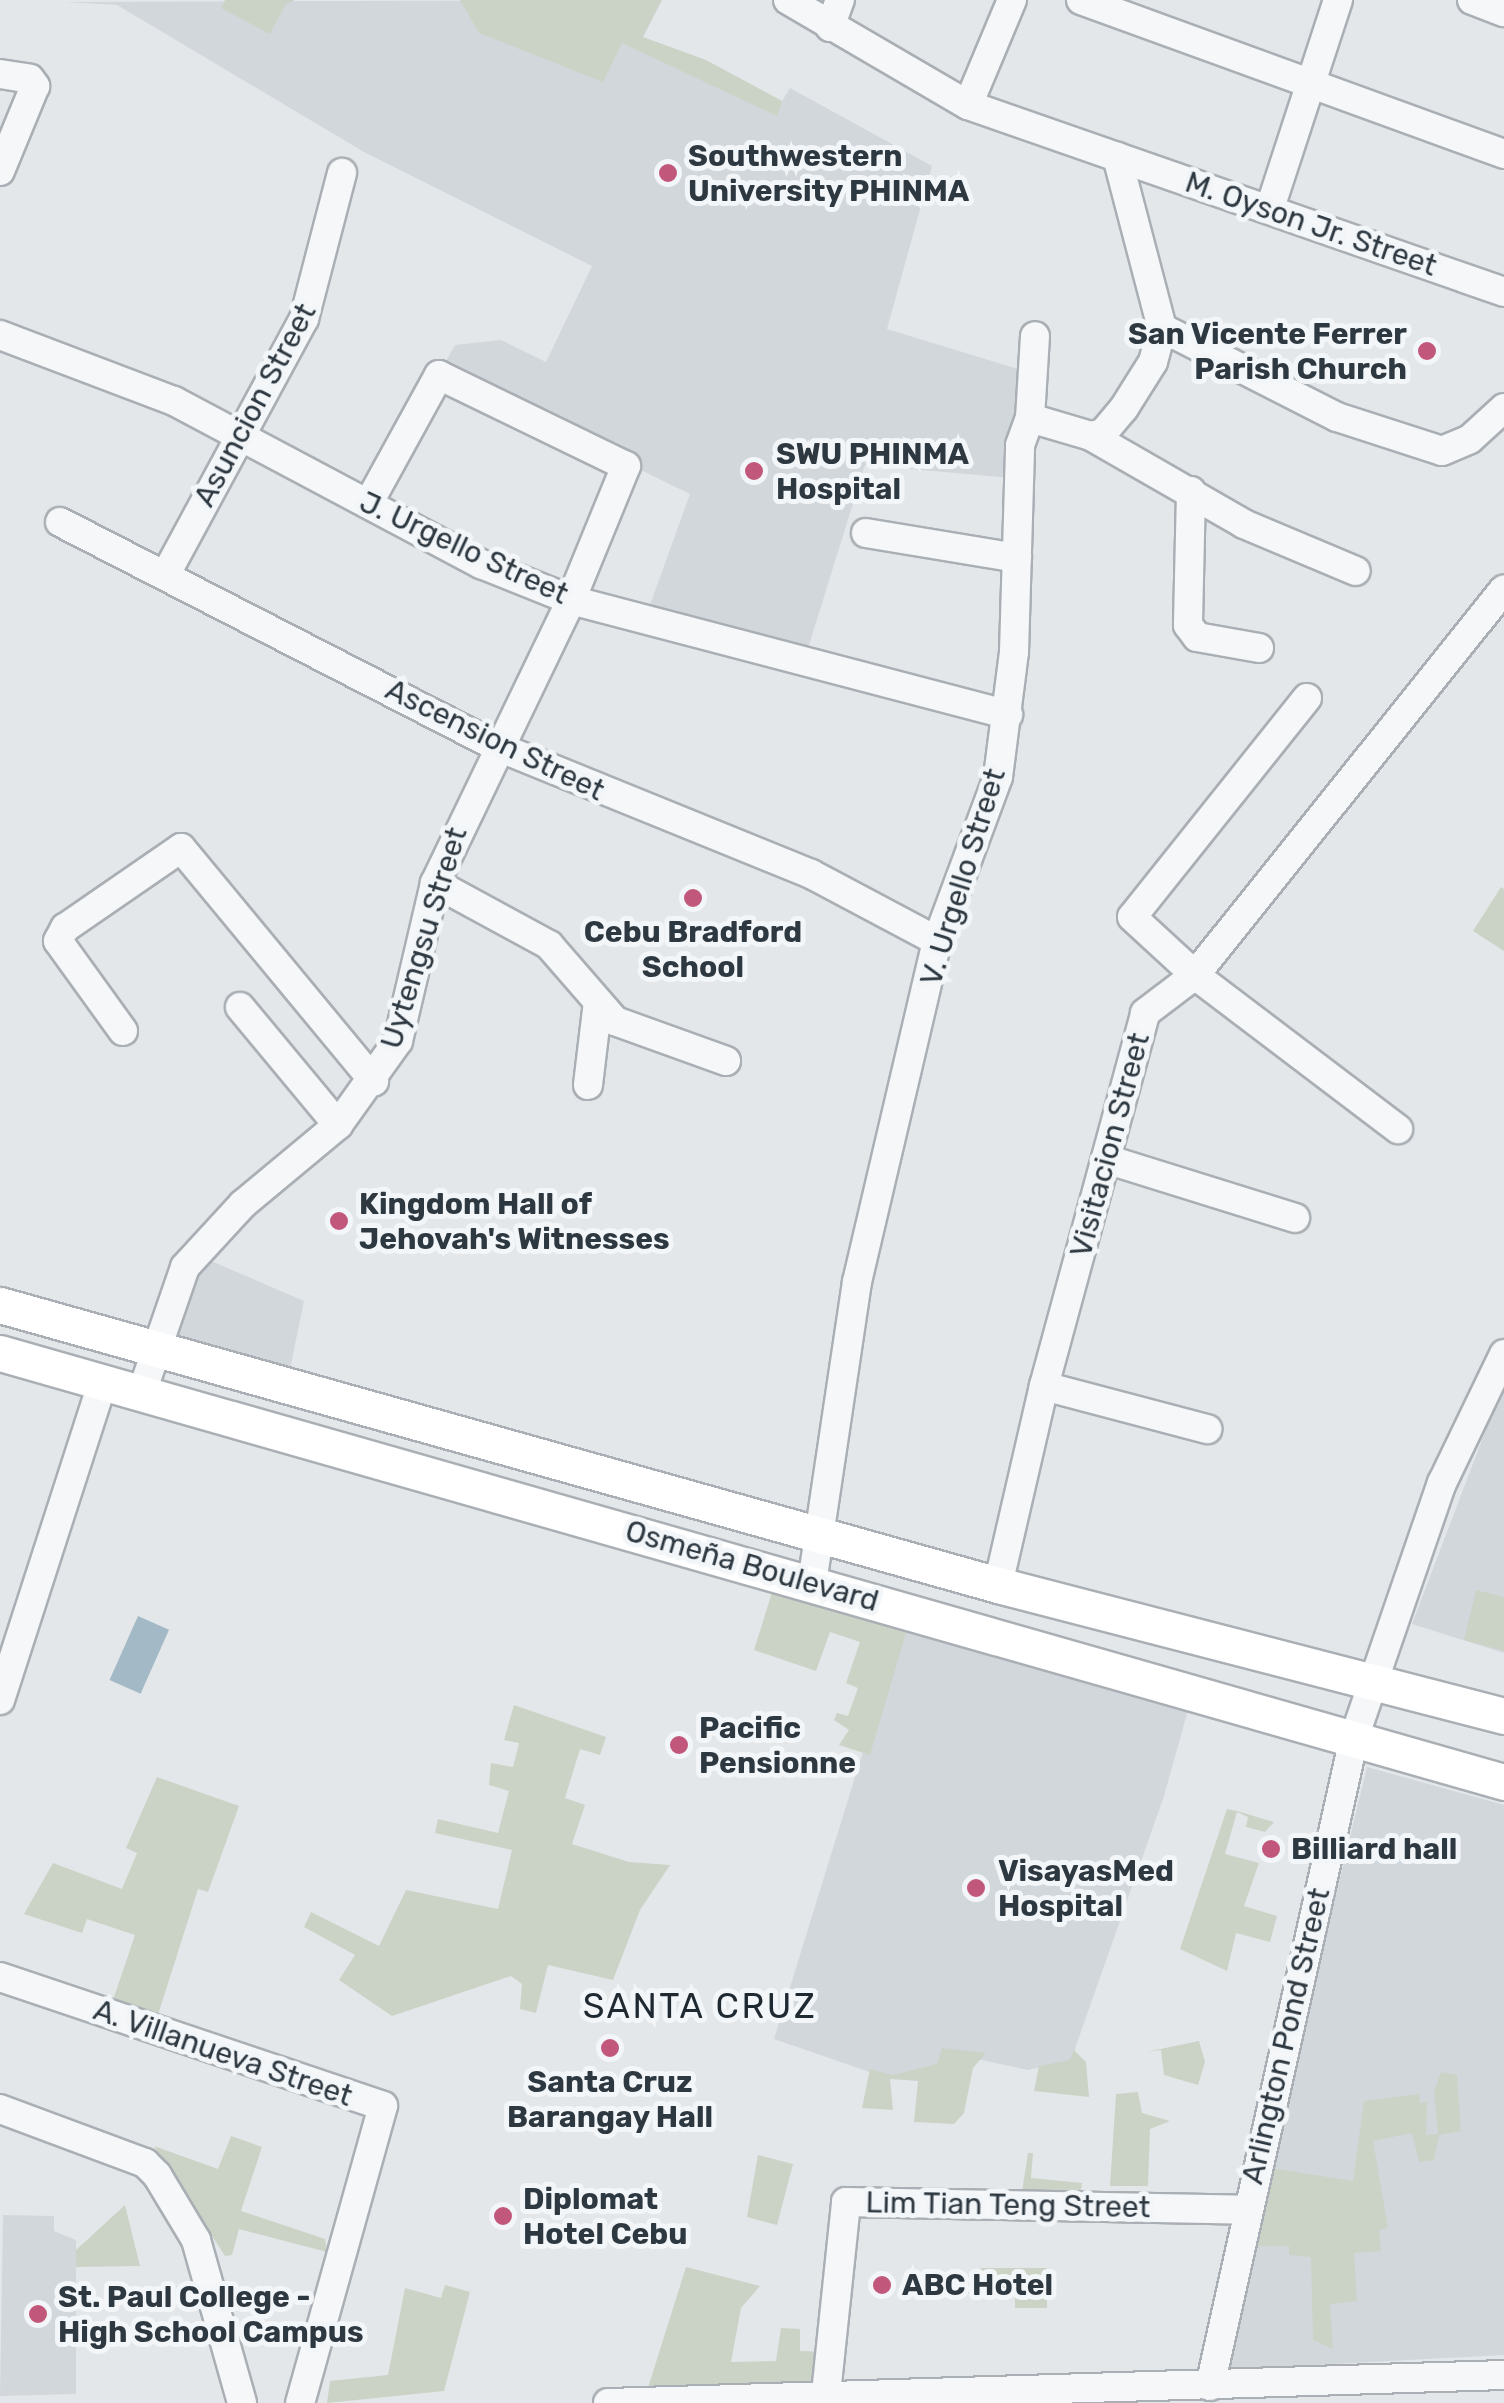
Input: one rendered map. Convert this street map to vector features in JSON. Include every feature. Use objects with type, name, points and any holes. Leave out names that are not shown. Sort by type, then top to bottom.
[{"type":"main road","name":"Osmeña Boulevard","points":[[0,1305],[998,1584],[1504,1716]]},
{"type":"main road","name":"Osmeña Boulevard","points":[[0,1353],[1504,1782]]},
{"type":"street","name":"M. Oyson Jr. Street","points":[[788,0],[968,104],[1504,292]]},
{"type":"street","points":[[830,27],[840,0]]},
{"type":"street","points":[[968,104],[1012,0]]},
{"type":"street","points":[[1081,0],[1504,154]]},
{"type":"street","points":[[1270,208],[1338,0]]},
{"type":"street","points":[[1472,0],[1504,12]]},
{"type":"street","points":[[0,74],[30,80],[34,86],[0,171]]},
{"type":"street","points":[[1090,436],[1103,433],[1124,408],[1152,362],[1162,328],[1117,156]]},
{"type":"street","name":"Asuncion Street","points":[[167,572],[304,319],[342,174]]},
{"type":"street","points":[[1162,328],[1337,418],[1442,452],[1470,439],[1504,408]]},
{"type":"street","name":"J. Urgello Street","points":[[0,335],[138,386],[240,435],[482,564],[571,600],[1008,716]]},
{"type":"street","name":"V. Urgello Street","points":[[812,1584],[824,1534],[858,1282],[938,941],[998,777],[1008,716],[1020,445],[1030,418],[1035,336]]},
{"type":"street","name":"Uytengsu Street","points":[[142,1392],[185,1267],[244,1204],[338,1124],[374,1081],[398,1041],[435,883],[496,746],[571,600],[626,466],[439,375],[368,504]]},
{"type":"street","points":[[1030,418],[1090,436],[1244,524],[1356,571]]},
{"type":"street","points":[[1191,491],[1188,625],[1197,637],[1259,648]]},
{"type":"street","name":"Ascension Street","points":[[60,522],[167,572],[496,746],[811,874],[938,941]]},
{"type":"street","points":[[866,533],[1016,558]]},
{"type":"street","name":"Visitacion Street","points":[[998,1584],[1044,1386],[1145,1013],[1195,976],[1504,589]]},
{"type":"street","points":[[1307,698],[1132,917],[1195,976],[1398,1128]]},
{"type":"street","points":[[123,1031],[58,941],[65,928],[181,848],[374,1081]]},
{"type":"street","points":[[435,883],[549,946],[579,975],[597,1008],[641,1034],[726,1061]]},
{"type":"street","points":[[240,1007],[338,1124]]},
{"type":"street","points":[[588,1086],[597,1008]]},
{"type":"street","points":[[1106,1159],[1295,1218]]},
{"type":"street","name":"Arlington Pond Street","points":[[1210,2386],[1246,2210],[1354,1738],[1442,1484],[1504,1354]]},
{"type":"street","points":[[0,1700],[103,1381]]},
{"type":"street","points":[[1044,1386],[1207,1429]]},
{"type":"street","name":"A. Villanueva Street","points":[[0,1977],[383,2106],[300,2403]]},
{"type":"street","points":[[0,2109],[145,2164],[157,2175],[196,2240],[242,2403]]},
{"type":"street","name":"Lim Tian Teng Street","points":[[825,2400],[846,2202],[1246,2210]]},
{"type":"street","points":[[608,2403],[825,2400],[1504,2375]]},
{"type":"shaded area","points":[[225,0],[295,0],[286,4],[270,34],[221,8]]},
{"type":"shaded area","points":[[460,0],[662,0],[643,37],[706,60],[782,101],[777,116],[622,43],[603,82],[479,33]]},
{"type":"shaded area","points":[[660,0],[639,40],[782,101],[790,88],[932,166],[887,329],[1018,369],[1012,478],[865,465],[805,658],[647,613],[690,494],[440,372],[455,345],[501,340],[546,362],[592,266],[364,152],[117,5],[64,2]]},
{"type":"shaded area","points":[[1501,887],[1504,889],[1504,951],[1473,931]]},
{"type":"shaded area","points":[[211,1261],[304,1301],[289,1374],[175,1344],[194,1279]]},
{"type":"shaded area","points":[[1504,1382],[1504,1653],[1412,1624]]},
{"type":"shaded area","points":[[774,1586],[906,1633],[870,1755],[839,1745],[849,1730],[834,1720],[837,1713],[848,1716],[858,1688],[846,1683],[860,1642],[830,1632],[816,1671],[754,1650]]},
{"type":"shaded area","points":[[1476,1590],[1504,1597],[1504,1651],[1464,1640]]},
{"type":"shaded area","name":"VisayasMed Hospital","points":[[902,1625],[1190,1703],[1164,1796],[1071,2060],[1028,2070],[944,2052],[940,2072],[890,2079],[774,2039]]},
{"type":"shaded area","points":[[514,1705],[606,1737],[600,1755],[580,1749],[565,1798],[585,1805],[572,1844],[629,1862],[670,1865],[640,1910],[613,1980],[548,1965],[536,2013],[520,2009],[522,1984],[511,1976],[392,2016],[339,1980],[355,1955],[304,1927],[311,1912],[379,1946],[406,1890],[498,1909],[512,1850],[435,1833],[438,1819],[498,1833],[509,1791],[489,1785],[491,1763],[513,1767],[519,1743],[504,1740]]},
{"type":"shaded area","points":[[1367,1767],[1504,1805],[1504,2355],[1220,2370]]},
{"type":"shaded area","points":[[157,1777],[239,1806],[208,1892],[198,1889],[157,2018],[112,2003],[135,1935],[87,1919],[82,1933],[24,1914],[53,1863],[122,1889],[137,1853],[126,1848]]},
{"type":"shaded area","points":[[1227,1809],[1274,1822],[1265,1832],[1246,1827],[1248,1817],[1237,1812],[1225,1854],[1259,1863],[1244,1906],[1277,1916],[1270,1942],[1236,1933],[1227,1971],[1180,1949]]},
{"type":"shaded area","points":[[1199,2041],[1205,2062],[1198,2085],[1164,2075],[1161,2050],[1146,2052]]},
{"type":"shaded area","points":[[942,2048],[986,2053],[973,2068],[964,2113],[954,2124],[914,2122],[918,2081],[890,2079],[893,2110],[862,2108],[870,2069],[893,2075],[937,2064]]},
{"type":"shaded area","points":[[1074,2050],[1086,2062],[1089,2097],[1034,2091],[1039,2066],[1070,2060]]},
{"type":"shaded area","points":[[1441,2072],[1457,2075],[1461,2131],[1439,2135],[1434,2160],[1419,2162],[1412,2133],[1373,2141],[1388,2228],[1379,2230],[1381,2251],[1354,2253],[1357,2301],[1330,2304],[1333,2349],[1313,2340],[1311,2257],[1289,2255],[1289,2246],[1254,2246],[1271,2168],[1353,2181],[1364,2101],[1419,2094],[1420,2103],[1427,2102],[1426,2135],[1438,2134],[1434,2092]]},
{"type":"shaded area","points":[[1138,2092],[1142,2113],[1170,2121],[1150,2129],[1148,2186],[1110,2186],[1116,2094]]},
{"type":"shaded area","points":[[231,2136],[262,2147],[241,2211],[325,2239],[327,2252],[239,2229],[232,2255],[225,2256],[154,2146],[218,2169]]},
{"type":"shaded area","points":[[1028,2153],[1033,2153],[1031,2178],[1082,2183],[1079,2201],[1021,2198]]},
{"type":"shaded area","points":[[758,2155],[793,2164],[777,2225],[747,2217]]},
{"type":"shaded area","points":[[125,2205],[140,2266],[76,2267],[76,2250]]},
{"type":"shaded area","name":"St. Paul College - High School Campus","points":[[3,2215],[54,2216],[54,2231],[76,2240],[76,2394],[0,2396]]},
{"type":"shaded area","points":[[686,2267],[760,2286],[741,2308],[731,2362],[776,2361],[781,2328],[800,2329],[800,2351],[828,2352],[823,2392],[646,2394]]},
{"type":"shaded area","points":[[981,2268],[1047,2268],[1047,2308],[1015,2308],[1015,2294],[915,2294],[916,2275],[974,2276]]},
{"type":"shaded area","points":[[445,2285],[470,2292],[444,2391],[327,2403],[330,2381],[388,2375],[405,2288],[441,2298]]},
{"type":"water","points":[[138,1616],[169,1630],[141,1694],[110,1680]]},
{"type":"place","name":"Southwestern University PHINMA","points":[[668,173]]},
{"type":"place","name":"San Vicente Ferrer Parish Church","points":[[1427,351]]},
{"type":"place","name":"SWU PHINMA Hospital","points":[[754,471]]},
{"type":"place","name":"Cebu Bradford School","points":[[693,898]]},
{"type":"place","name":"Kingdom Hall of Jehovah's Witnesses","points":[[339,1221]]},
{"type":"place","name":"Pacific Pensionne","points":[[679,1745]]},
{"type":"place","name":"Billiard hall","points":[[1271,1849]]},
{"type":"place","name":"VisayasMed Hospital","points":[[976,1888]]},
{"type":"place","name":"Santa Cruz Barangay Hall","points":[[610,2048]]},
{"type":"place","name":"Diplomat Hotel Cebu","points":[[503,2216]]},
{"type":"place","name":"ABC Hotel","points":[[882,2285]]},
{"type":"place","name":"St. Paul College - High School Campus","points":[[38,2314]]},
{"type":"district","name":"SANTA CRUZ","points":[[700,2006]]}]
